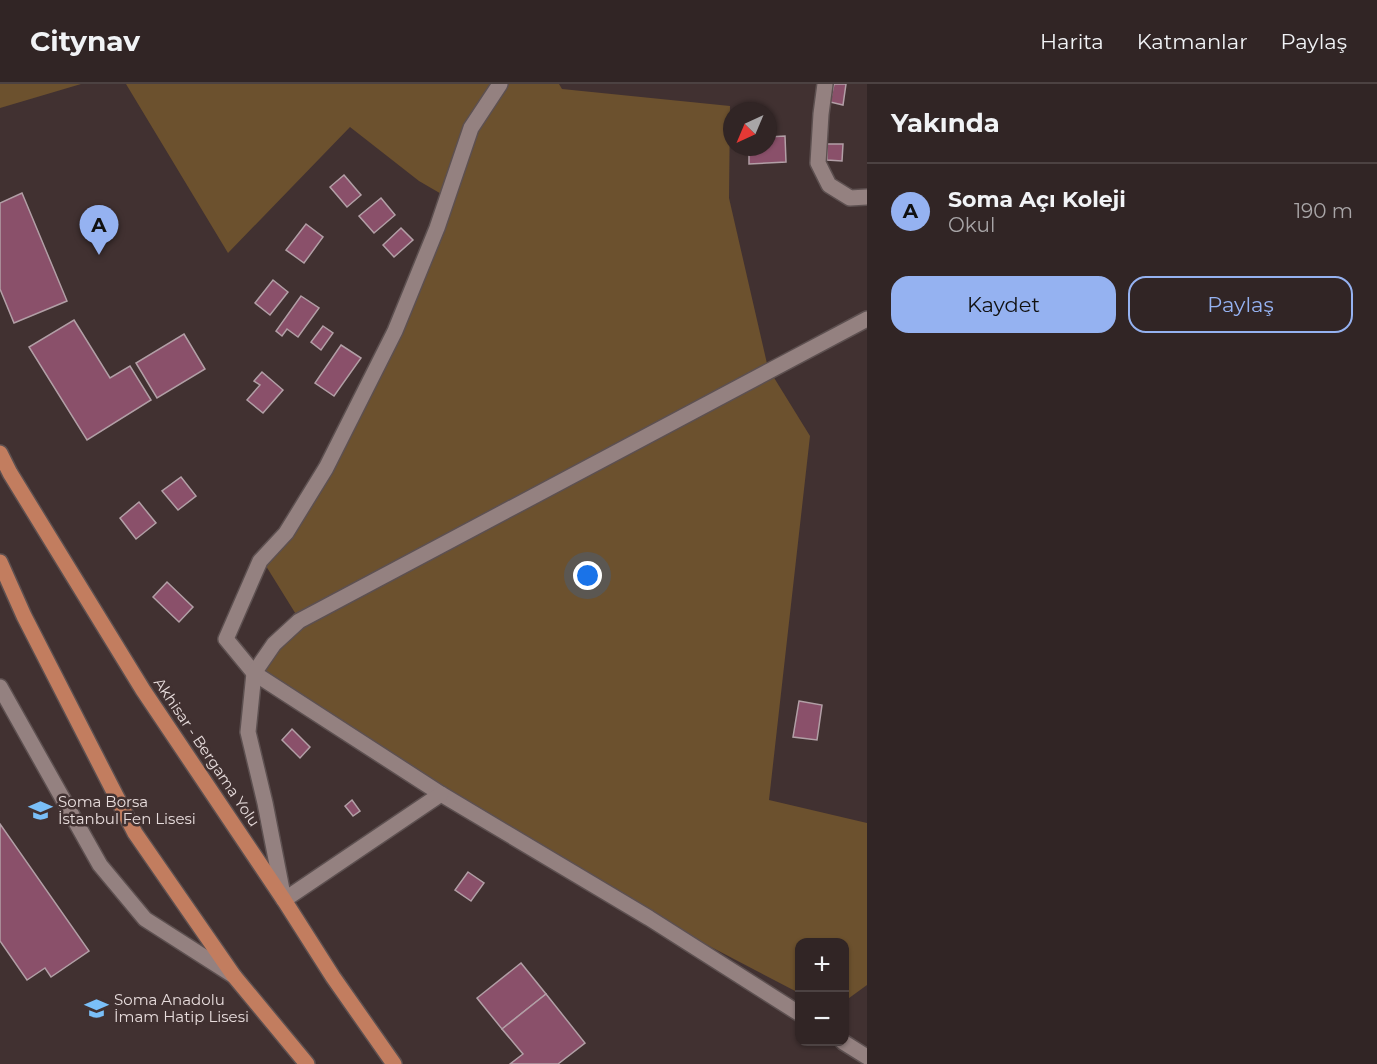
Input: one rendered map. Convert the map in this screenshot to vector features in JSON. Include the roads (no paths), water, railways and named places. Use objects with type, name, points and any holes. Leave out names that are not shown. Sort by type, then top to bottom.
[{"type":"main road","name":"Akhisar - Bergama Yolu","points":[[0,453],[143,690],[285,900],[333,977],[394,1064]]},
{"type":"main road","points":[[0,562],[24,616],[135,833],[234,976],[305,1063]]},
{"type":"street","points":[[501,84],[471,128],[437,228],[395,331],[326,468],[286,533],[260,561],[226,639],[254,673],[441,794],[649,918],[795,1011]]},
{"type":"street","points":[[825,84],[818,163],[829,185],[850,198],[867,197]]},
{"type":"street","points":[[441,794],[285,900],[248,732],[254,673],[274,644],[299,621],[867,319]]},
{"type":"street","points":[[0,687],[100,865],[145,919],[234,976]]},
{"type":"street","points":[[849,1045],[867,1057]]},
{"type":"place","name":"Soma Açı Koleji","points":[[99,255]]},
{"type":"place","name":"Soma Borsa İstanbul Fen Lisesi","points":[[40,810]]},
{"type":"place","name":"Soma Anadolu İmam Hatip Lisesi","points":[[96,1008]]}]
